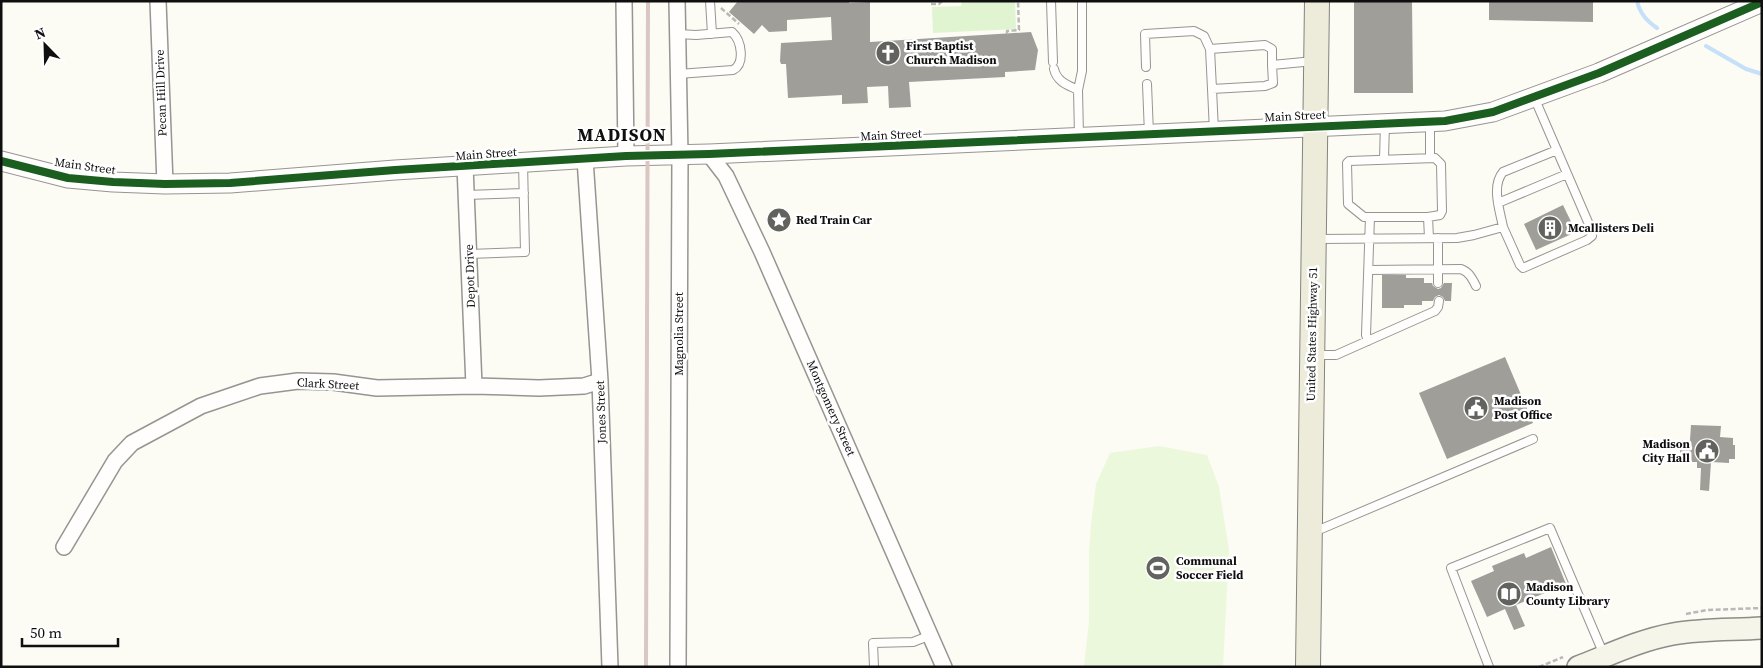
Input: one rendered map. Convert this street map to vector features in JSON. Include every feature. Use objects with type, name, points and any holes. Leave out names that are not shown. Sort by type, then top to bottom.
[{"type":"main road","name":"United States Highway 51","points":[[1308,667],[1317,1]]},
{"type":"main road","points":[[1578,667],[1646,641],[1672,634],[1697,631],[1761,632]]},
{"type":"street","name":"Pecan Hill Drive","points":[[158,1],[165,184]]},
{"type":"street","points":[[624,1],[626,156]]},
{"type":"street","name":"Magnolia Street","points":[[677,1],[680,155],[678,667]]},
{"type":"street","name":"Main Street","points":[[1,161],[68,178],[165,184],[230,183],[585,158],[1445,121],[1493,112],[1599,73],[1762,2]]},
{"type":"street","name":"Montgomery Street","points":[[709,154],[726,176],[762,252],[944,667]]},
{"type":"street","name":"Jones Street","points":[[585,158],[600,381],[610,667]]},
{"type":"street","name":"Depot Drive","points":[[465,166],[474,386]]},
{"type":"street","name":"Clark Street","points":[[64,547],[115,461],[132,444],[201,406],[260,386],[298,381],[333,382],[377,388],[474,386],[539,388],[584,386],[600,381]]},
{"type":"lane","points":[[710,1],[712,34]]},
{"type":"lane","points":[[1051,1],[1055,76],[1060,81],[1078,90]]},
{"type":"lane","points":[[1079,138],[1078,90],[1082,71],[1082,1]]},
{"type":"lane","points":[[1146,67],[1145,34],[1194,31],[1204,36],[1210,49],[1214,131]]},
{"type":"lane","points":[[678,34],[696,35],[732,32],[739,40],[741,62],[733,70],[678,74]]},
{"type":"lane","points":[[1210,49],[1265,45],[1272,49],[1273,83],[1265,86],[1212,89]]},
{"type":"lane","points":[[1272,65],[1316,61]]},
{"type":"lane","points":[[1147,84],[1149,134]]},
{"type":"lane","points":[[1534,97],[1557,150],[1567,174],[1591,229],[1592,236],[1587,240],[1523,268],[1503,227],[1498,203],[1497,182],[1503,172],[1557,150]]},
{"type":"lane","points":[[1430,122],[1430,158]]},
{"type":"lane","points":[[1384,159],[1385,123]]},
{"type":"lane","points":[[1430,158],[1435,158],[1441,164],[1442,211],[1440,215],[1428,217],[1364,217],[1348,204],[1347,163],[1352,160],[1430,158]]},
{"type":"lane","points":[[469,254],[526,252],[523,162]]},
{"type":"lane","points":[[1498,203],[1567,174]]},
{"type":"lane","points":[[466,195],[524,193]]},
{"type":"lane","points":[[1368,340],[1366,335],[1370,217]]},
{"type":"lane","points":[[1428,217],[1429,238]]},
{"type":"lane","points":[[1314,239],[1457,238],[1503,227]]},
{"type":"lane","points":[[1438,238],[1438,283]]},
{"type":"lane","points":[[1369,270],[1461,269],[1466,271],[1476,286]]},
{"type":"lane","points":[[1312,355],[1336,355],[1435,312],[1438,307],[1438,301]]},
{"type":"lane","points":[[1310,534],[1533,439]]},
{"type":"lane","points":[[1489,667],[1451,568],[1550,528],[1605,656]]},
{"type":"lane","points":[[874,667],[873,643],[913,642],[931,635]]},
{"type":"path","points":[[931,4],[939,4],[942,1]]},
{"type":"path","points":[[1007,34],[1007,31],[1019,30],[1018,1]]},
{"type":"green space","points":[[962,1],[1015,1],[1016,29],[933,33],[932,7],[961,6]]},
{"type":"green space","name":"Communal Soccer Field","points":[[1159,446],[1207,455],[1219,487],[1229,550],[1223,667],[1084,667],[1089,622],[1089,553],[1096,484],[1110,453]]},
{"type":"building","points":[[738,1],[870,2],[870,42],[1031,32],[1038,50],[1035,70],[1005,72],[1005,77],[909,82],[911,107],[889,108],[888,86],[867,87],[868,103],[842,104],[842,95],[788,98],[786,64],[781,64],[780,61],[781,43],[832,40],[831,17],[787,20],[787,31],[769,32],[762,25],[754,34],[729,12]]},
{"type":"building","points":[[1354,1],[1412,1],[1413,93],[1354,93]]},
{"type":"building","points":[[1489,1],[1593,1],[1593,22],[1489,20]]},
{"type":"building","name":"Mcallisters Deli","points":[[1563,205],[1576,232],[1536,250],[1524,224]]},
{"type":"building","points":[[1382,275],[1406,275],[1406,278],[1424,278],[1424,283],[1432,283],[1438,289],[1444,283],[1452,283],[1451,301],[1445,301],[1439,295],[1433,301],[1422,301],[1422,305],[1404,305],[1404,308],[1382,308]]},
{"type":"building","name":"Madison Post Office","points":[[1505,357],[1533,423],[1447,459],[1419,393]]},
{"type":"building","name":"Madison City Hall","points":[[1691,425],[1721,426],[1720,437],[1733,438],[1733,445],[1735,445],[1735,459],[1729,459],[1729,463],[1711,462],[1709,491],[1700,490],[1701,468],[1697,468],[1697,462],[1691,462],[1691,457],[1680,457],[1680,440],[1690,440]]},
{"type":"building","name":"Madison County Library","points":[[1551,547],[1566,584],[1516,605],[1525,626],[1514,630],[1505,609],[1487,617],[1471,581],[1494,571],[1492,566],[1524,553],[1526,558]]},
{"type":"waterway","points":[[1637,1],[1644,17],[1657,28]]},
{"type":"waterway","points":[[1706,46],[1746,69],[1762,74]]},
{"type":"railway","points":[[646,667],[648,1]]},
{"type":"cycle path","points":[[1,161],[68,178],[165,184],[230,183],[395,170],[626,156],[709,154],[1445,121],[1493,112],[1599,73],[1762,2]]},
{"type":"place","name":"First Baptist Church Madison","points":[[888,53]]},
{"type":"place","name":"Red Train Car","points":[[779,220]]},
{"type":"place","name":"Mcallisters Deli","points":[[1550,228]]},
{"type":"place","name":"Madison Post Office","points":[[1476,408]]},
{"type":"place","name":"Madison City Hall","points":[[1707,451]]},
{"type":"place","name":"Communal Soccer Field","points":[[1158,568]]},
{"type":"place","name":"Madison County Library","points":[[1509,594]]},
{"type":"district","name":"MADISON","points":[[622,135]]}]
